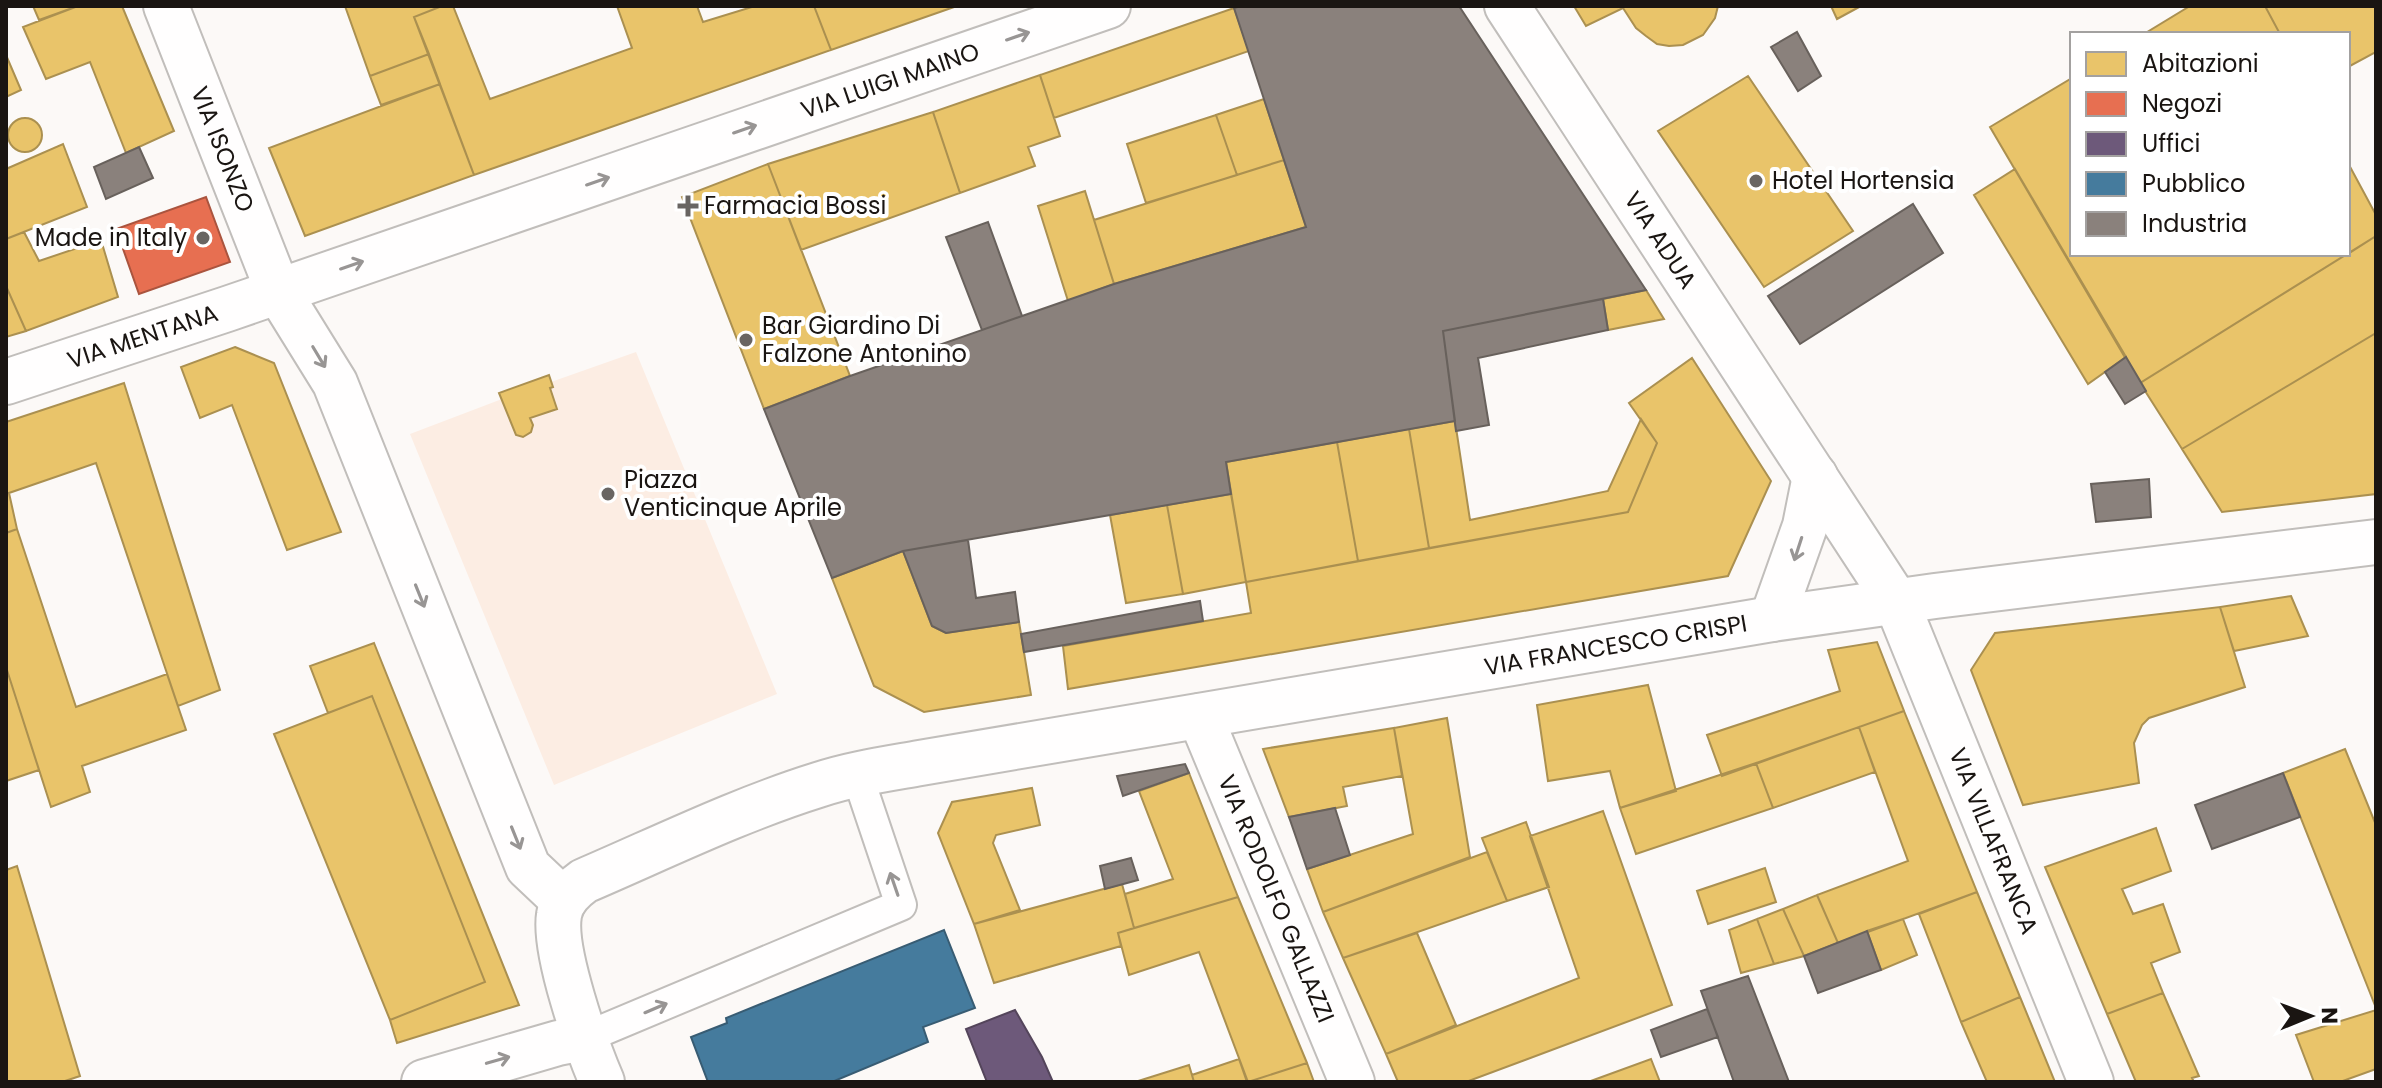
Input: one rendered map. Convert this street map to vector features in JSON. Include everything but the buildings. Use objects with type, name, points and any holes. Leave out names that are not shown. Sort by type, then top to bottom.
[{"type":"street","name":"VIA ISONZO","points":[[166,6],[278,291]]},
{"type":"street","name":"VIA LUIGI MAINO","points":[[278,291],[1108,6]]},
{"type":"street","name":"VIA ADUA","points":[[1507,6],[1896,601]]},
{"type":"street","name":"VIA MENTANA","points":[[6,382],[278,291]]},
{"type":"street","points":[[278,291],[335,383],[528,867],[564,901]]},
{"type":"street","points":[[1772,619],[1805,526],[1815,476]]},
{"type":"street","name":"VIA FRANCESCO CRISPI","points":[[857,774],[1772,619],[2376,542]]},
{"type":"street","name":"VIA VILLAFRANCA","points":[[1896,601],[2091,1082]]},
{"type":"street","name":"VIA RODOLFO GALLAZZI","points":[[1200,716],[1352,1082]]},
{"type":"street","points":[[602,1082],[584,1038],[559,932],[559,914],[564,901],[584,881],[773,801],[857,774]]},
{"type":"street","points":[[424,1082],[584,1038]]},
{"type":"lane","points":[[584,1038],[901,905],[857,774]]},
{"type":"shaded area","points":[[636,352],[777,694],[554,785],[410,434],[502,399],[513,430],[523,437],[533,429],[530,418],[557,409],[551,382]]},
{"type":"place","name":"Hotel Hortensia","points":[[1756,181]]},
{"type":"place","name":"Farmacia Bossi","points":[[688,206]]},
{"type":"place","name":"Made in Italy","points":[[203,238]]},
{"type":"place","name":"Bar Giardino Di Falzone Antonino","points":[[746,340]]},
{"type":"place","name":"Piazza Venticinque Aprile","points":[[608,494]]}]
